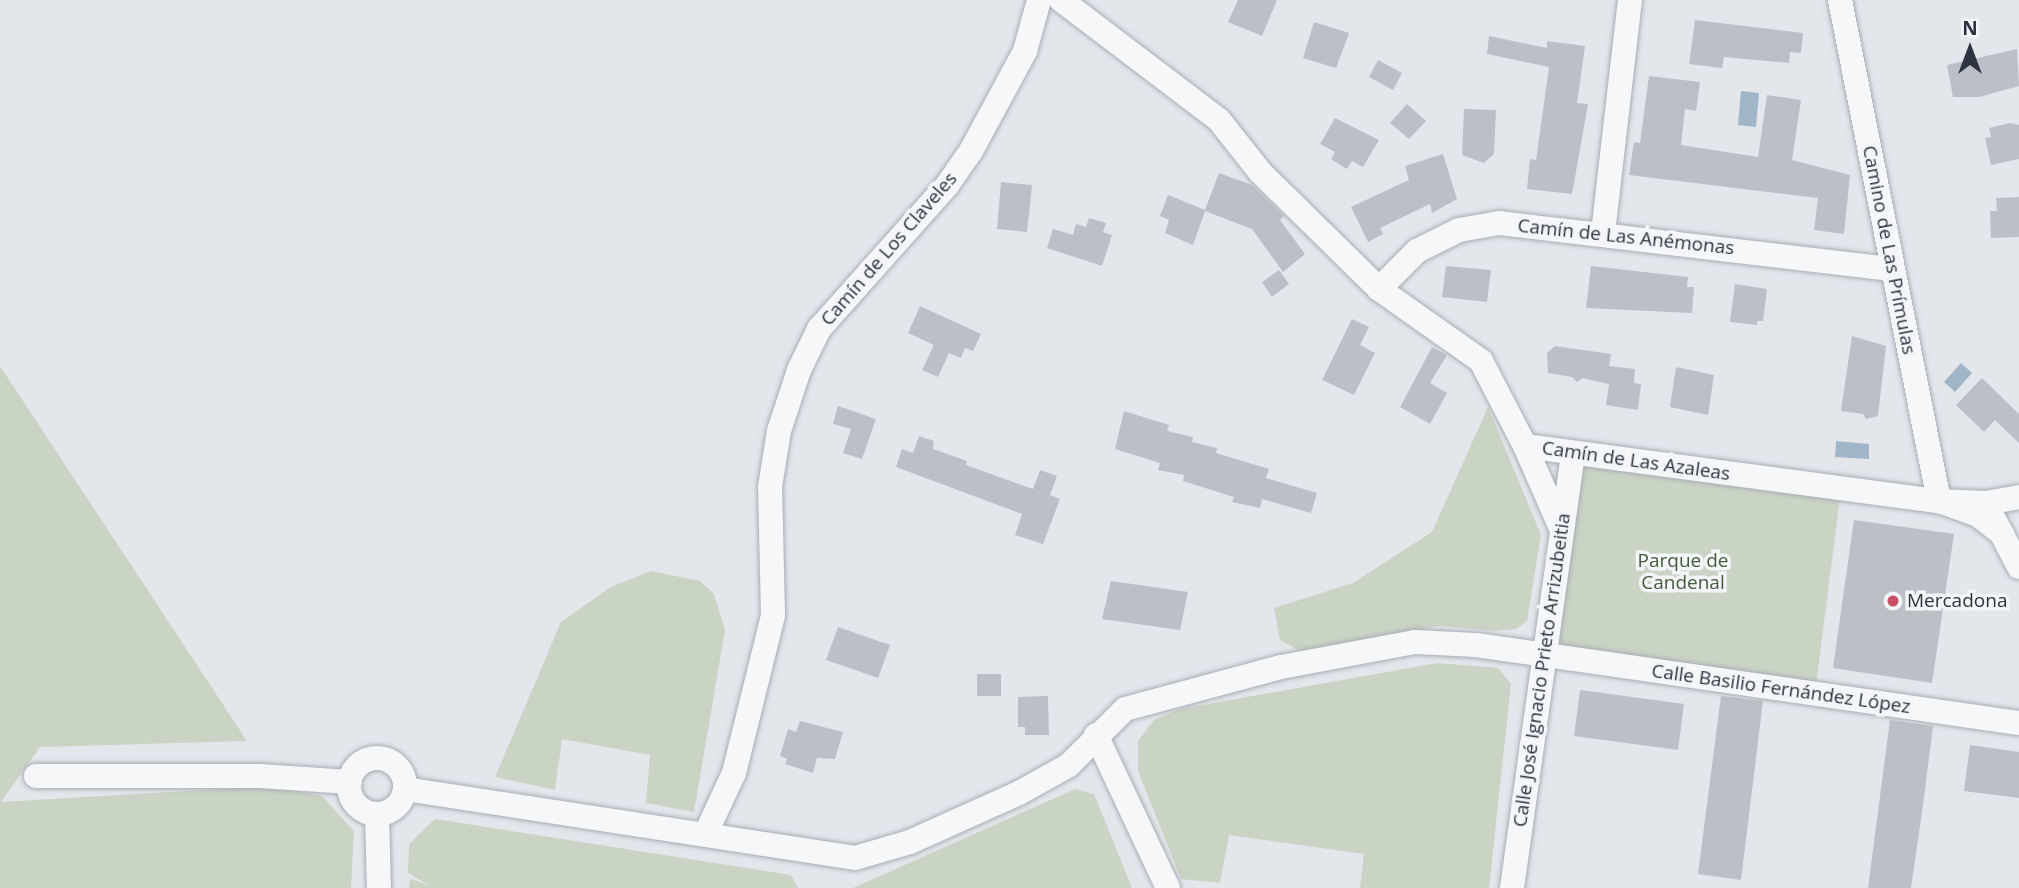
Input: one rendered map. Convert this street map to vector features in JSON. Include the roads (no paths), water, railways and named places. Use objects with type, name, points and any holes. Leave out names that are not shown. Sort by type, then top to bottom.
[{"type":"street","name":"Camín de Los Claveles","points":[[706,833],[734,772],[773,615],[770,487],[779,431],[799,370],[819,329],[948,184],[971,150],[1025,51],[1039,0]]},
{"type":"street","name":"Camín de Las Azaleas","points":[[1061,0],[1219,120],[1260,172],[1379,289],[1481,361],[1525,446],[1940,500],[1986,503],[2019,498]]},
{"type":"street","points":[[1603,233],[1630,0]]},
{"type":"street","name":"Camino de Las Prímulas","points":[[1840,0],[1940,500]]},
{"type":"street","name":"Camín de Las Anémonas","points":[[1379,289],[1418,251],[1459,230],[1499,223],[1603,233],[1892,269]]},
{"type":"street","points":[[1525,446],[1561,529]]},
{"type":"street","name":"Calle José Ignacio Prieto Arrizubeitia","points":[[1511,888],[1573,453]]},
{"type":"street","name":"Camín de Las Azaleas","points":[[2002,534],[2001,516],[2019,498]]},
{"type":"street","points":[[1940,500],[1978,515],[2002,534]]},
{"type":"street","points":[[1986,503],[2019,567]]},
{"type":"street","name":"Calle Basilio Fernández López","points":[[405,789],[706,833],[855,858],[910,842],[1019,793],[1069,765],[1096,735],[1125,709],[1281,667],[1415,642],[1476,645],[1542,657],[2019,723]]},
{"type":"street","points":[[1096,735],[1168,888]]},
{"type":"street","points":[[377,750],[400,770],[405,789],[393,809],[377,814],[353,800],[350,782],[359,765],[377,750]]},
{"type":"street","points":[[36,776],[261,776],[350,782]]},
{"type":"street","points":[[377,814],[378,878]]},
{"type":"water","points":[[1741,91],[1759,93],[1756,127],[1738,125]]},
{"type":"water","points":[[1961,363],[1972,373],[1955,392],[1944,382]]},
{"type":"water","points":[[1836,441],[1869,444],[1869,459],[1835,457]]},
{"type":"place","name":"Mercadona","points":[[1893,601]]},
{"type":"park label","name":"Parque de Candenal","points":[[1683,572]]}]
